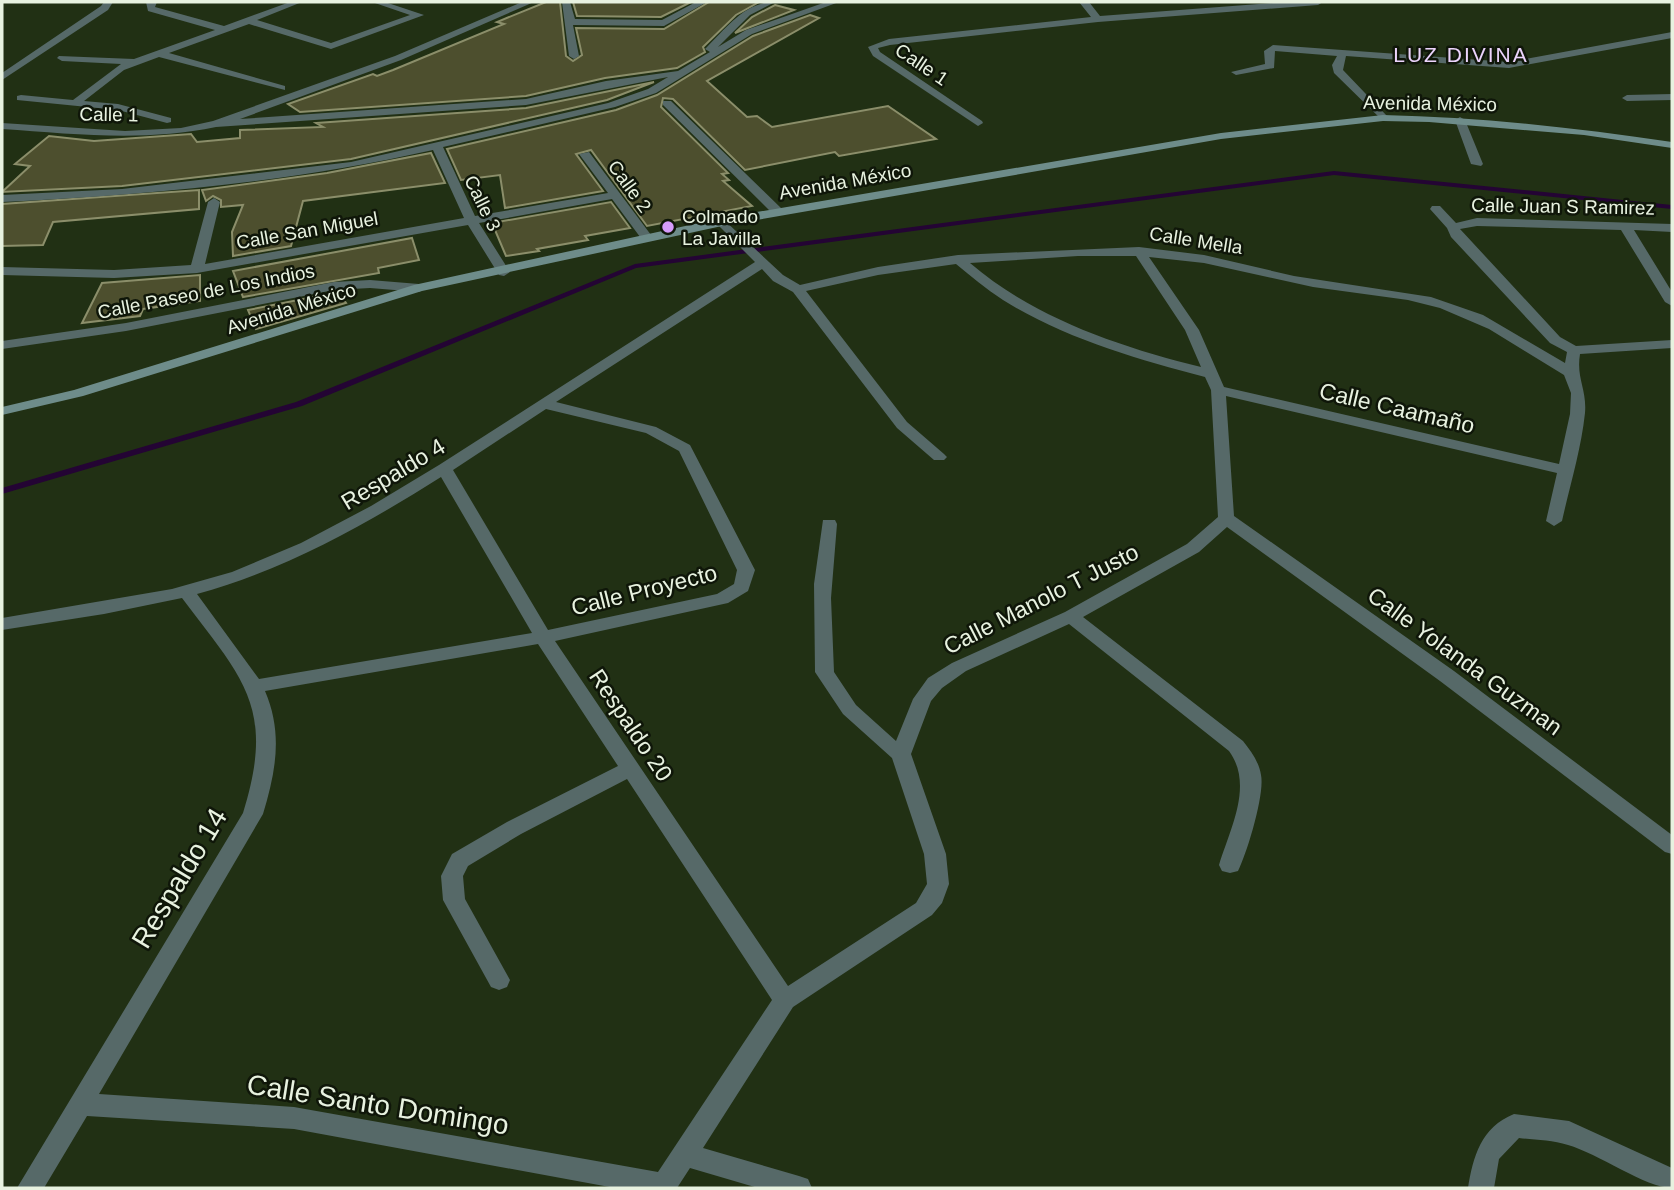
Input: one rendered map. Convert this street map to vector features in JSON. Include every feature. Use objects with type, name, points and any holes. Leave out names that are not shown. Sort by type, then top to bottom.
[{"type":"street","points":[[2,76],[105,8],[108,2]]},
{"type":"street","points":[[152,2],[149,4],[151,9],[223,29]]},
{"type":"street","points":[[77,101],[111,74],[133,62],[298,2]]},
{"type":"street","points":[[247,20],[331,46],[419,15],[376,2]]},
{"type":"street","points":[[216,124],[398,58],[529,2]]},
{"type":"street","points":[[566,2],[574,56]]},
{"type":"street","points":[[216,124],[526,102],[606,84],[688,71],[747,13],[770,2]]},
{"type":"street","points":[[2,198],[122,194],[351,166],[437,146],[611,105],[652,91],[749,32],[834,2]]},
{"type":"street","points":[[1084,2],[1098,19]]},
{"type":"street","name":"Calle 1","points":[[978,123],[876,54],[873,47],[888,42],[1098,19],[1249,4],[1318,2]]},
{"type":"street","points":[[568,20],[664,23],[698,4]]},
{"type":"street","points":[[1236,72],[1270,66],[1269,51],[1273,48],[1344,51],[1509,65],[1672,35]]},
{"type":"street","points":[[1344,51],[1337,65],[1338,71],[1383,118]]},
{"type":"street","points":[[157,53],[281,88]]},
{"type":"street","points":[[62,58],[133,62]]},
{"type":"street","points":[[1626,98],[1672,97]]},
{"type":"street","points":[[21,98],[77,101],[167,120]]},
{"type":"street","points":[[667,103],[778,212]]},
{"type":"street","name":"Avenida México","points":[[2,411],[78,393],[419,288],[503,272],[722,222],[1221,136],[1383,118],[1460,120],[1584,132],[1672,145]]},
{"type":"street","points":[[1460,120],[1477,164]]},
{"type":"street","name":"Calle 1","points":[[2,126],[125,134],[181,131],[216,124]]},
{"type":"street","name":"Calle 3","points":[[437,146],[470,219],[503,272]]},
{"type":"street","name":"Calle 2","points":[[585,154],[647,239]]},
{"type":"street","name":"Calle San Miguel","points":[[2,271],[114,274],[197,269],[616,195]]},
{"type":"street","points":[[197,269],[214,202]]},
{"type":"street","points":[[1437,209],[1453,227],[1455,234],[1555,340],[1574,350],[1672,344]]},
{"type":"street","points":[[722,222],[778,278],[798,289],[902,425],[918,442],[939,457]]},
{"type":"street","name":"Calle Juan S Ramirez","points":[[1453,227],[1477,222],[1672,228]]},
{"type":"street","points":[[1624,225],[1672,302]]},
{"type":"street","points":[[1139,251],[1192,330],[1214,382],[1226,518]]},
{"type":"street","name":"Calle Mella","points":[[798,289],[861,271],[958,259],[1139,251],[1227,262],[1292,279],[1444,304],[1486,322],[1570,373]]},
{"type":"street","name":"Calle Caamaño","points":[[958,259],[978,280],[1038,313],[1214,382],[1566,470]]},
{"type":"street","name":"Respaldo 4","points":[[2,624],[93,611],[186,591],[268,564],[335,533],[445,470],[764,262]]},
{"type":"street","name":"Calle Paseo de Los Indios","points":[[2,345],[126,327],[334,286],[370,284],[419,288]]},
{"type":"street","points":[[1553,521],[1566,470],[1578,393],[1570,373],[1574,350]]},
{"type":"street","name":"Calle Proyecto","points":[[257,686],[543,637],[722,599],[742,587],[746,570],[685,447],[651,430],[544,404]]},
{"type":"street","name":"Respaldo 20","points":[[445,470],[543,637],[785,1000]]},
{"type":"street","name":"Calle Manolo T Justo","points":[[901,754],[922,699],[935,683],[958,667],[1071,616],[1193,548],[1226,518]]},
{"type":"street","name":"Calle Yolanda Guzman","points":[[1226,518],[1447,676],[1672,846]]},
{"type":"street","points":[[663,1187],[785,1000],[924,909],[934,897],[938,884],[934,854],[901,754],[873,734],[855,715],[825,673],[820,597],[822,563],[829,524]]},
{"type":"street","name":"Respaldo 14","points":[[30,1188],[253,814],[265,782],[270,753],[266,717],[257,686],[186,591]]},
{"type":"street","points":[[1071,616],[1236,746],[1247,761],[1253,774],[1252,787],[1230,865]]},
{"type":"street","points":[[499,980],[454,900],[452,876],[460,860],[514,828],[631,768]]},
{"type":"street","name":"Calle Santo Domingo","points":[[81,1104],[294,1118],[663,1187]]},
{"type":"street","points":[[1481,1188],[1487,1153],[1514,1126],[1569,1133],[1647,1167],[1672,1182]]},
{"type":"street","points":[[683,1154],[799,1188]]},
{"type":"building","points":[[546,2],[560,2],[566,56],[573,61],[582,55],[576,28],[664,29],[709,2],[759,2],[736,15],[703,47],[705,52],[677,68],[605,78],[526,96],[300,112],[288,104],[373,74],[377,76],[393,70],[504,24],[497,22]]},
{"type":"building","points":[[573,2],[691,2],[661,17],[577,16]]},
{"type":"building","points":[[775,5],[794,10],[735,33],[752,17]]},
{"type":"building","points":[[810,15],[819,18],[707,81],[747,117],[757,116],[772,127],[888,106],[936,139],[839,156],[835,152],[745,170],[673,99],[663,98],[661,107],[728,173],[722,174],[729,180],[723,181],[752,206],[647,226],[591,150],[576,154],[603,191],[505,208],[500,175],[461,180],[447,149],[616,110],[657,95],[753,36]]},
{"type":"building","points":[[654,82],[607,100],[351,159],[122,186],[2,192],[30,166],[15,164],[49,136],[94,141],[191,134],[197,142],[240,138],[240,130],[323,127],[316,123],[526,108]]},
{"type":"building","points":[[431,153],[445,183],[303,201],[291,246],[233,256],[232,232],[243,205],[221,207],[221,200],[213,196],[206,201],[202,190],[327,173]]},
{"type":"building","points":[[199,190],[199,209],[53,222],[43,245],[2,246],[2,204]]},
{"type":"building","points":[[611,202],[630,228],[585,236],[588,240],[537,249],[539,251],[506,256],[492,223]]},
{"type":"building","points":[[412,238],[419,260],[378,268],[379,273],[243,297],[233,271]]},
{"type":"building","points":[[200,275],[200,301],[143,309],[140,316],[82,323],[102,283]]},
{"type":"building","points":[[338,292],[346,303],[256,329],[248,310]]},
{"type":"waterway","points":[[2,491],[299,404],[635,266],[1334,173],[1672,207]]},
{"type":"place","name":"Colmado La Javilla","points":[[668,227]]},
{"type":"district","name":"LUZ DIVINA","points":[[1461,55]]}]
